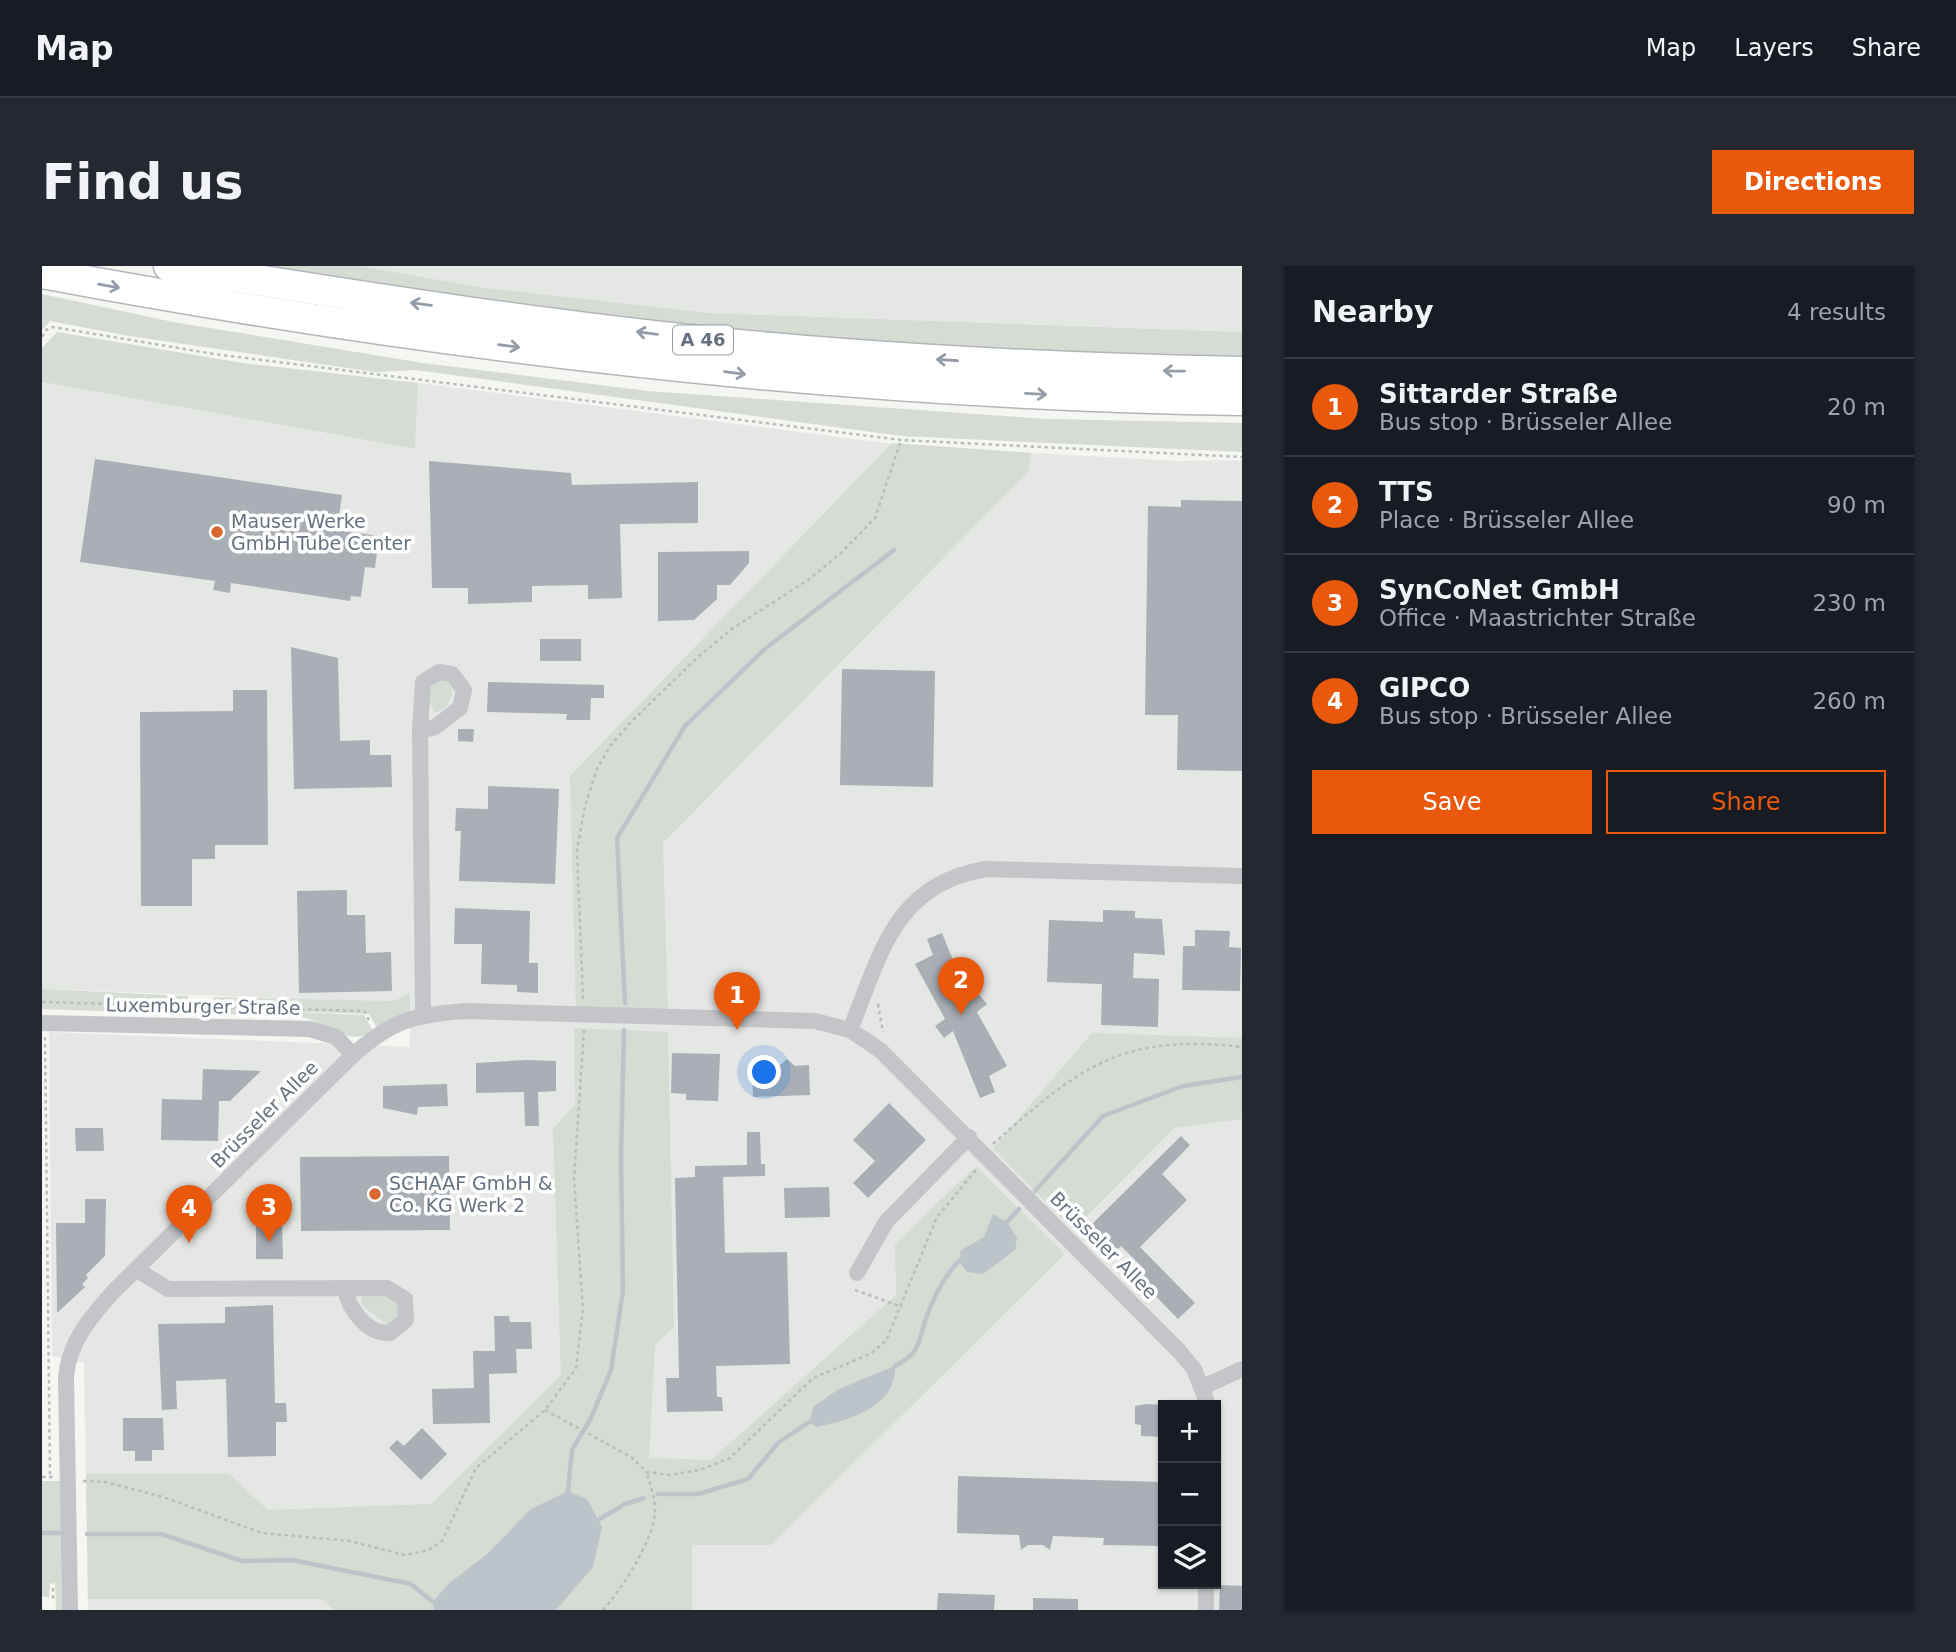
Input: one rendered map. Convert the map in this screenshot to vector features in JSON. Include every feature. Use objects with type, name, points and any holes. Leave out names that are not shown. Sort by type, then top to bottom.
[{"type":"highway","name":"A 46","points":[[169,266],[489,313],[767,348],[1022,365],[1242,372]]},
{"type":"highway","name":"A 46","points":[[42,274],[344,326],[760,376],[1067,395],[1242,401]]},
{"type":"street","points":[[421,731],[423,1014]]},
{"type":"street","points":[[850,1030],[897,925],[912,901],[947,878],[986,869],[1242,876]]},
{"type":"street","name":"Brüsseler Allee","points":[[70,1610],[75,1480],[66,1377],[71,1350],[90,1318],[353,1055],[378,1033],[406,1018],[423,1014],[465,1011],[816,1021],[850,1030],[880,1051],[969,1137],[1179,1351],[1194,1369],[1207,1400]]},
{"type":"street","name":"Luxemburger Straße","points":[[44,1023],[310,1029],[336,1037],[353,1055]]},
{"type":"street","points":[[856,1273],[886,1222],[969,1137]]},
{"type":"street","points":[[137,1270],[168,1289],[345,1288]]},
{"type":"street","points":[[1203,1387],[1242,1369]]},
{"type":"street","points":[[1206,1589],[1206,1610]]},
{"type":"path","points":[[42,337],[53,327],[214,354],[901,440],[1242,457]]},
{"type":"path","points":[[82,1469],[75,1480],[106,1482],[163,1497],[262,1532],[350,1541],[405,1555],[429,1550],[442,1541],[476,1468],[545,1410],[576,1368],[581,1345],[583,1309],[574,1178],[584,1015],[577,907],[577,850],[585,806],[597,769],[610,746],[632,721],[699,656],[733,628],[808,580],[841,553],[875,518],[901,440]]},
{"type":"path","points":[[879,998],[877,1009],[886,1042],[880,1051]]},
{"type":"path","points":[[42,1002],[364,1011],[378,1033]]},
{"type":"path","points":[[44,1023],[50,1477]]},
{"type":"path","points":[[647,1472],[670,1475],[700,1470],[730,1458],[813,1378],[870,1354],[886,1341],[937,1217],[992,1145],[1021,1119],[1104,1060],[1160,1044],[1208,1043],[1242,1047]]},
{"type":"path","points":[[855,1290],[902,1307]]},
{"type":"path","points":[[545,1410],[591,1438],[631,1457],[647,1472],[655,1507],[653,1525],[626,1579],[603,1610]]},
{"type":"path","points":[[52,1588],[53,1610]]},
{"type":"shaded area","points":[[241,266],[361,266],[479,287],[710,313],[1242,332],[1242,357],[979,348],[613,322]]},
{"type":"shaded area","points":[[361,266],[1242,266],[1242,332],[710,313],[479,287]]},
{"type":"shaded area","points":[[42,294],[173,322],[423,363],[648,391],[1047,419],[1242,423],[1242,452],[901,436],[416,370],[375,372],[129,336],[50,321],[42,330]]},
{"type":"shaded area","points":[[57,332],[243,363],[418,383],[415,449],[42,382],[42,348]]},
{"type":"shaded area","points":[[42,382],[414,449],[418,383],[907,446],[1176,461],[1242,460],[1242,1610],[88,1610],[84,1363],[52,1356],[49,1032],[410,1047],[410,994],[394,1001],[42,989]]},
{"type":"shaded area","points":[[892,443],[1031,453],[1028,472],[663,843],[668,1014],[576,1012],[570,776]]},
{"type":"shaded area","points":[[439,680],[449,682],[453,694],[446,707],[435,713],[428,698],[432,684]]},
{"type":"shaded area","points":[[42,989],[188,996],[188,1014],[42,1009]]},
{"type":"shaded area","points":[[410,993],[410,1013],[377,1028],[369,1014],[255,1010],[364,1015],[373,1031],[354,1037],[302,1017],[214,1014],[214,997],[394,1001]]},
{"type":"shaded area","points":[[574,1028],[668,1032],[674,1327],[655,1345],[649,1458],[711,1460],[896,1295],[895,1244],[976,1166],[1065,1254],[771,1545],[692,1545],[692,1610],[334,1610],[322,1599],[88,1599],[86,1474],[229,1474],[268,1510],[431,1504],[561,1375],[553,1129],[575,1104]]},
{"type":"shaded area","points":[[1092,1033],[1242,1038],[1242,1119],[1174,1128],[1073,1230],[993,1148]]},
{"type":"shaded area","points":[[993,1214],[1007,1222],[1017,1238],[1015,1250],[983,1274],[967,1272],[959,1261],[961,1250],[984,1237]]},
{"type":"shaded area","points":[[362,1296],[385,1296],[397,1303],[401,1316],[388,1325],[361,1305]]},
{"type":"shaded area","points":[[895,1366],[888,1392],[869,1409],[816,1427],[809,1422],[814,1406],[839,1389]]},
{"type":"shaded area","points":[[42,1481],[60,1481],[62,1610],[56,1610],[55,1583],[50,1584],[49,1598],[42,1596]]},
{"type":"shaded area","points":[[568,1491],[587,1499],[602,1527],[593,1567],[556,1610],[434,1610],[433,1602],[448,1584],[486,1555],[531,1509]]},
{"type":"building","name":"Mauser Werke GmbH Tube Center","points":[[95,459],[342,495],[337,530],[379,536],[375,568],[365,567],[361,597],[351,596],[350,601],[231,583],[230,593],[213,590],[215,581],[80,562]]},
{"type":"building","points":[[429,461],[571,473],[572,485],[698,482],[698,523],[620,524],[622,598],[588,599],[588,585],[532,586],[532,602],[468,604],[468,588],[432,588]]},
{"type":"building","points":[[1181,500],[1242,501],[1242,771],[1177,770],[1178,715],[1145,715],[1148,506],[1181,507]]},
{"type":"building","points":[[749,551],[749,563],[730,585],[717,585],[717,599],[694,620],[658,621],[658,552]]},
{"type":"building","points":[[540,639],[581,639],[581,661],[540,661]]},
{"type":"building","points":[[291,647],[338,658],[340,741],[370,740],[370,755],[391,755],[392,787],[294,789]]},
{"type":"building","points":[[842,669],[935,671],[933,787],[840,785]]},
{"type":"building","points":[[488,682],[604,685],[604,698],[591,698],[590,720],[566,720],[567,714],[487,712]]},
{"type":"building","points":[[233,690],[267,690],[268,845],[215,845],[215,859],[192,859],[192,906],[141,906],[140,712],[233,711]]},
{"type":"building","points":[[458,729],[474,729],[473,742],[458,741]]},
{"type":"building","points":[[488,786],[559,789],[555,884],[459,881],[461,831],[455,831],[456,808],[488,809]]},
{"type":"building","points":[[347,890],[347,915],[365,915],[366,953],[391,952],[392,991],[299,993],[297,891]]},
{"type":"building","points":[[455,908],[530,911],[529,963],[538,963],[538,993],[517,992],[517,985],[481,984],[482,944],[454,944]]},
{"type":"building","points":[[1103,910],[1135,911],[1135,918],[1162,919],[1165,955],[1134,953],[1133,978],[1159,979],[1158,1027],[1101,1025],[1102,984],[1047,982],[1049,920],[1103,922]]},
{"type":"building","points":[[1195,930],[1230,931],[1229,947],[1241,948],[1240,991],[1182,990],[1183,946],[1195,946]]},
{"type":"building","points":[[942,933],[969,1000],[978,993],[987,1004],[977,1012],[1007,1066],[989,1076],[995,1092],[980,1098],[953,1031],[944,1038],[935,1026],[945,1019],[915,964],[933,955],[927,939]]},
{"type":"building","points":[[672,1053],[720,1054],[718,1101],[686,1100],[686,1094],[671,1093]]},
{"type":"building","points":[[787,1059],[795,1066],[809,1065],[810,1095],[753,1097],[752,1067],[779,1066]]},
{"type":"building","points":[[556,1061],[556,1091],[538,1092],[539,1126],[525,1126],[524,1092],[476,1093],[476,1063]]},
{"type":"building","points":[[203,1069],[261,1071],[230,1101],[219,1101],[218,1141],[161,1140],[162,1099],[202,1100]]},
{"type":"building","points":[[447,1084],[448,1106],[418,1107],[417,1115],[383,1108],[383,1086]]},
{"type":"building","points":[[889,1103],[926,1140],[868,1198],[853,1183],[875,1161],[853,1140]]},
{"type":"building","points":[[75,1128],[103,1128],[104,1151],[76,1151]]},
{"type":"building","points":[[747,1132],[760,1132],[761,1164],[765,1164],[765,1176],[723,1177],[725,1253],[787,1252],[790,1364],[716,1366],[717,1397],[722,1397],[723,1411],[667,1412],[666,1378],[679,1378],[675,1178],[695,1177],[695,1166],[747,1165]]},
{"type":"building","points":[[1181,1136],[1190,1145],[1162,1174],[1187,1200],[1140,1247],[1195,1303],[1178,1319],[1140,1280],[1145,1270],[1121,1246],[1114,1253],[1088,1228]]},
{"type":"building","name":"SCHAAF GmbH & Co. KG Werk 2","points":[[449,1156],[450,1230],[301,1231],[300,1157]]},
{"type":"building","points":[[829,1187],[830,1217],[785,1218],[784,1188]]},
{"type":"building","points":[[85,1199],[106,1199],[105,1256],[86,1275],[88,1278],[82,1284],[85,1287],[57,1313],[56,1223],[85,1223]]},
{"type":"building","points":[[282,1225],[283,1259],[256,1259],[256,1226]]},
{"type":"building","points":[[273,1305],[275,1403],[286,1403],[287,1422],[276,1422],[276,1456],[228,1457],[226,1379],[176,1381],[177,1409],[162,1410],[158,1324],[225,1323],[225,1307]]},
{"type":"building","points":[[494,1316],[509,1316],[510,1322],[531,1322],[532,1349],[516,1349],[517,1373],[489,1374],[490,1423],[433,1424],[432,1389],[474,1388],[473,1351],[495,1351]]},
{"type":"building","points":[[1158,1405],[1158,1437],[1141,1436],[1141,1425],[1135,1424],[1135,1406]]},
{"type":"building","points":[[123,1418],[163,1418],[164,1450],[152,1450],[152,1461],[135,1461],[135,1451],[123,1451]]},
{"type":"building","points":[[422,1428],[447,1454],[421,1480],[389,1448],[397,1440],[404,1446]]},
{"type":"building","points":[[958,1476],[1158,1482],[1158,1546],[1103,1545],[1104,1538],[1053,1536],[1050,1550],[1043,1545],[1028,1545],[1021,1550],[1019,1535],[957,1533]]},
{"type":"building","points":[[1221,1585],[1242,1586],[1242,1610],[1219,1610]]},
{"type":"building","points":[[938,1593],[995,1595],[994,1610],[937,1610]]},
{"type":"building","points":[[1033,1598],[1078,1599],[1078,1610],[1033,1610]]},
{"type":"waterway","points":[[625,1003],[617,838],[685,726],[766,648],[894,550]]},
{"type":"waterway","points":[[568,1491],[572,1450],[591,1418],[611,1370],[623,1291],[621,1157],[624,1030]]},
{"type":"waterway","points":[[1035,1191],[1103,1116],[1183,1086],[1242,1077]]},
{"type":"waterway","points":[[1007,1222],[1019,1209]]},
{"type":"waterway","points":[[895,1366],[914,1351],[936,1296],[959,1261]]},
{"type":"waterway","points":[[658,1494],[698,1494],[748,1479],[778,1443],[809,1422]]},
{"type":"waterway","points":[[598,1520],[625,1504],[644,1498]]},
{"type":"waterway","points":[[42,1533],[60,1533]]},
{"type":"waterway","points":[[87,1534],[161,1534],[242,1561],[292,1560],[411,1584],[433,1602]]},
{"type":"place","name":"Mauser Werke GmbH Tube Center","points":[[217,532]]},
{"type":"place","name":"TTS","points":[[961,1015]]},
{"type":"place","name":"Sittarder Straße","points":[[737,1030]]},
{"type":"place","name":"SCHAAF GmbH & Co. KG Werk 2","points":[[375,1194]]},
{"type":"place","name":"SynCoNet GmbH","points":[[269,1242]]},
{"type":"place","name":"GIPCO","points":[[189,1243]]}]
